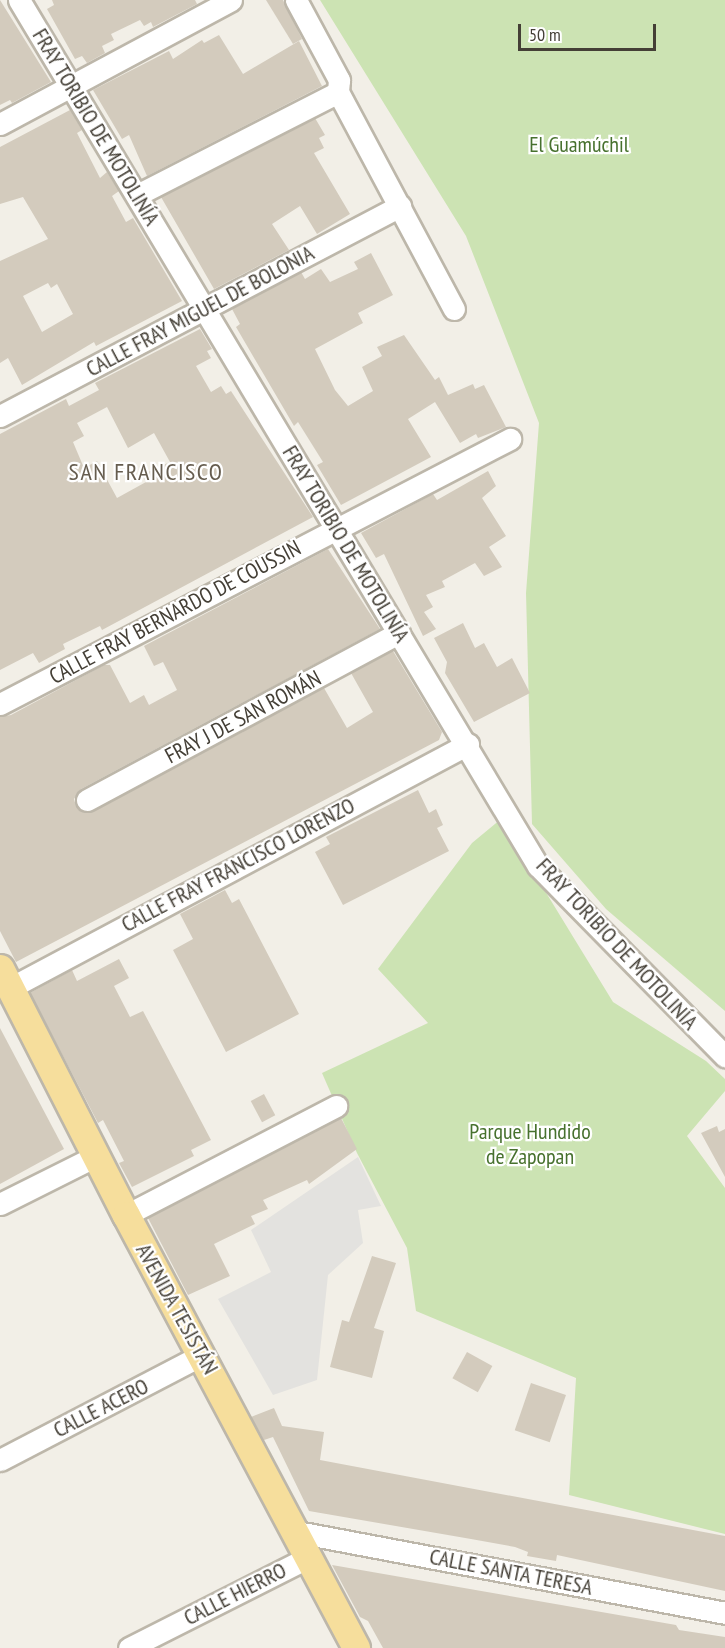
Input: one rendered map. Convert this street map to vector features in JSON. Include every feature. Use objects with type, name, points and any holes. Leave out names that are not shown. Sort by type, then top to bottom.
[{"type":"main road","name":"AVENIDA TESISTÁN","points":[[5,978],[126,1215],[297,1532],[356,1648]]},
{"type":"street","name":"FRAY TORIBIO DE MOTOLINÍA","points":[[19,0],[468,744],[538,866],[723,1052]]},
{"type":"street","points":[[0,124],[231,0]]},
{"type":"street","points":[[296,0],[339,80],[338,92],[454,309]]},
{"type":"street","points":[[136,195],[338,92]]},
{"type":"street","name":"CALLE FRAY MIGUEL DE BOLONIA","points":[[0,416],[400,206]]},
{"type":"street","name":"CALLE FRAY BERNARDO DE COUSSIN","points":[[0,704],[337,526],[510,438]]},
{"type":"street","name":"FRAY J DE SAN ROMÁN","points":[[87,800],[399,633]]},
{"type":"street","name":"CALLE FRAY FRANCISCO LORENZO","points":[[5,978],[468,744]]},
{"type":"street","points":[[126,1215],[336,1106]]},
{"type":"street","points":[[0,1204],[96,1156]]},
{"type":"street","name":"CALLE ACERO","points":[[0,1460],[202,1355]]},
{"type":"street","name":"CALLE SANTA TERESA","points":[[297,1532],[725,1613]]},
{"type":"street","name":"CALLE HIERRO","points":[[129,1648],[309,1557]]},
{"type":"green space","name":"El Guamúchil","points":[[320,0],[725,0],[725,1011],[606,909],[532,824],[526,593],[539,423],[466,236]]},
{"type":"green space","name":"Parque Hundido de Zapopan","points":[[501,819],[613,1002],[706,1061],[725,1079],[725,1091],[687,1136],[725,1188],[725,1534],[569,1495],[576,1378],[416,1311],[407,1248],[357,1153],[322,1073],[428,1023],[378,969],[472,843]]},
{"type":"shaded area","points":[[358,1157],[381,1206],[358,1210],[363,1243],[328,1275],[317,1380],[273,1395],[218,1299],[271,1272],[251,1230]]},
{"type":"building","points":[[0,0],[51,82],[12,103],[10,100],[0,105]]},
{"type":"building","points":[[52,0],[195,0],[197,4],[153,27],[151,22],[144,26],[140,20],[111,34],[114,40],[102,46],[105,53],[87,63],[82,56],[75,59],[47,9],[54,5]]},
{"type":"building","points":[[266,0],[283,0],[302,39],[293,44]]},
{"type":"building","points":[[219,35],[243,74],[299,41],[322,86],[147,176],[129,135],[122,139],[93,90],[169,51],[173,59],[202,40],[204,43]]},
{"type":"building","points":[[70,110],[82,130],[77,133],[100,178],[107,172],[119,191],[112,196],[126,222],[133,218],[182,301],[96,346],[94,342],[22,385],[8,358],[0,363],[0,261],[48,239],[23,197],[0,204],[0,147]],"holes":[[[48,283],[51,288],[57,284],[73,314],[42,332],[23,296]]]},
{"type":"building","points":[[315,118],[325,135],[319,138],[324,148],[314,153],[350,214],[317,234],[300,206],[272,224],[289,250],[214,289],[161,197]]},
{"type":"building","points":[[371,253],[393,295],[358,313],[363,323],[315,349],[335,390],[348,406],[373,391],[362,367],[382,356],[377,347],[404,335],[435,380],[439,377],[448,395],[473,384],[475,389],[484,385],[506,427],[478,438],[476,434],[460,443],[435,402],[408,419],[431,457],[341,505],[317,465],[323,462],[298,422],[294,426],[236,327],[240,324],[232,309],[301,272],[305,279],[321,269],[330,282],[358,269],[354,262]]},
{"type":"building","points":[[200,329],[212,349],[207,351],[211,358],[196,366],[211,392],[221,386],[226,394],[231,391],[313,517],[102,630],[100,626],[63,644],[65,649],[39,663],[33,653],[0,670],[0,434],[66,399],[69,406],[99,390],[95,383]],"holes":[[[107,407],[128,448],[154,433],[170,462],[142,475],[146,482],[117,498],[97,461],[84,468],[73,442],[84,436],[77,423]]]},
{"type":"building","points":[[488,471],[496,486],[482,498],[506,536],[489,547],[502,567],[484,576],[475,563],[442,581],[445,587],[426,595],[433,607],[424,612],[436,629],[423,636],[384,554],[376,558],[361,533],[433,494],[437,500]]},
{"type":"building","points":[[328,549],[380,629],[81,789],[74,799],[76,806],[86,813],[93,811],[324,688],[347,728],[373,712],[351,673],[393,651],[442,732],[439,740],[16,962],[0,931],[0,717],[11,715],[104,665],[110,665],[130,703],[144,695],[149,705],[177,690],[163,662],[154,666],[144,646]]},
{"type":"building","points":[[463,623],[475,648],[484,643],[497,667],[512,658],[530,693],[474,722],[445,673],[447,662],[434,638]]},
{"type":"building","points":[[418,790],[429,813],[436,809],[443,825],[437,828],[449,851],[343,905],[315,852],[330,844],[326,837]]},
{"type":"building","points":[[225,890],[232,903],[239,899],[299,1014],[226,1052],[173,950],[193,939],[180,914]]},
{"type":"building","points":[[119,959],[129,978],[114,986],[130,1017],[143,1011],[211,1140],[191,1150],[194,1156],[132,1187],[119,1163],[124,1161],[103,1120],[98,1123],[30,993],[72,970],[77,981]]},
{"type":"building","points":[[0,1028],[64,1149],[0,1184]]},
{"type":"building","points":[[264,1094],[275,1115],[262,1122],[251,1101]]},
{"type":"building","points":[[341,1118],[357,1149],[309,1184],[307,1180],[263,1200],[268,1209],[251,1216],[255,1224],[214,1244],[230,1276],[188,1295],[148,1218]]},
{"type":"building","points":[[717,1126],[719,1132],[725,1129],[725,1177],[701,1133]]},
{"type":"building","points":[[372,1256],[396,1263],[374,1328],[384,1331],[372,1378],[330,1367],[342,1320],[349,1322]]},
{"type":"building","points":[[467,1352],[492,1366],[478,1392],[452,1378]]},
{"type":"building","points":[[531,1383],[566,1395],[550,1442],[515,1430]]},
{"type":"building","points":[[274,1408],[282,1426],[324,1432],[320,1460],[725,1536],[725,1591],[557,1555],[556,1561],[527,1556],[528,1552],[515,1547],[309,1511],[273,1437],[264,1440],[251,1417]]},
{"type":"building","points":[[332,1565],[676,1625],[679,1630],[725,1637],[725,1648],[383,1648],[368,1621],[360,1617]]},
{"type":"district","name":"SAN FRANCISCO","points":[[146,472]]}]
